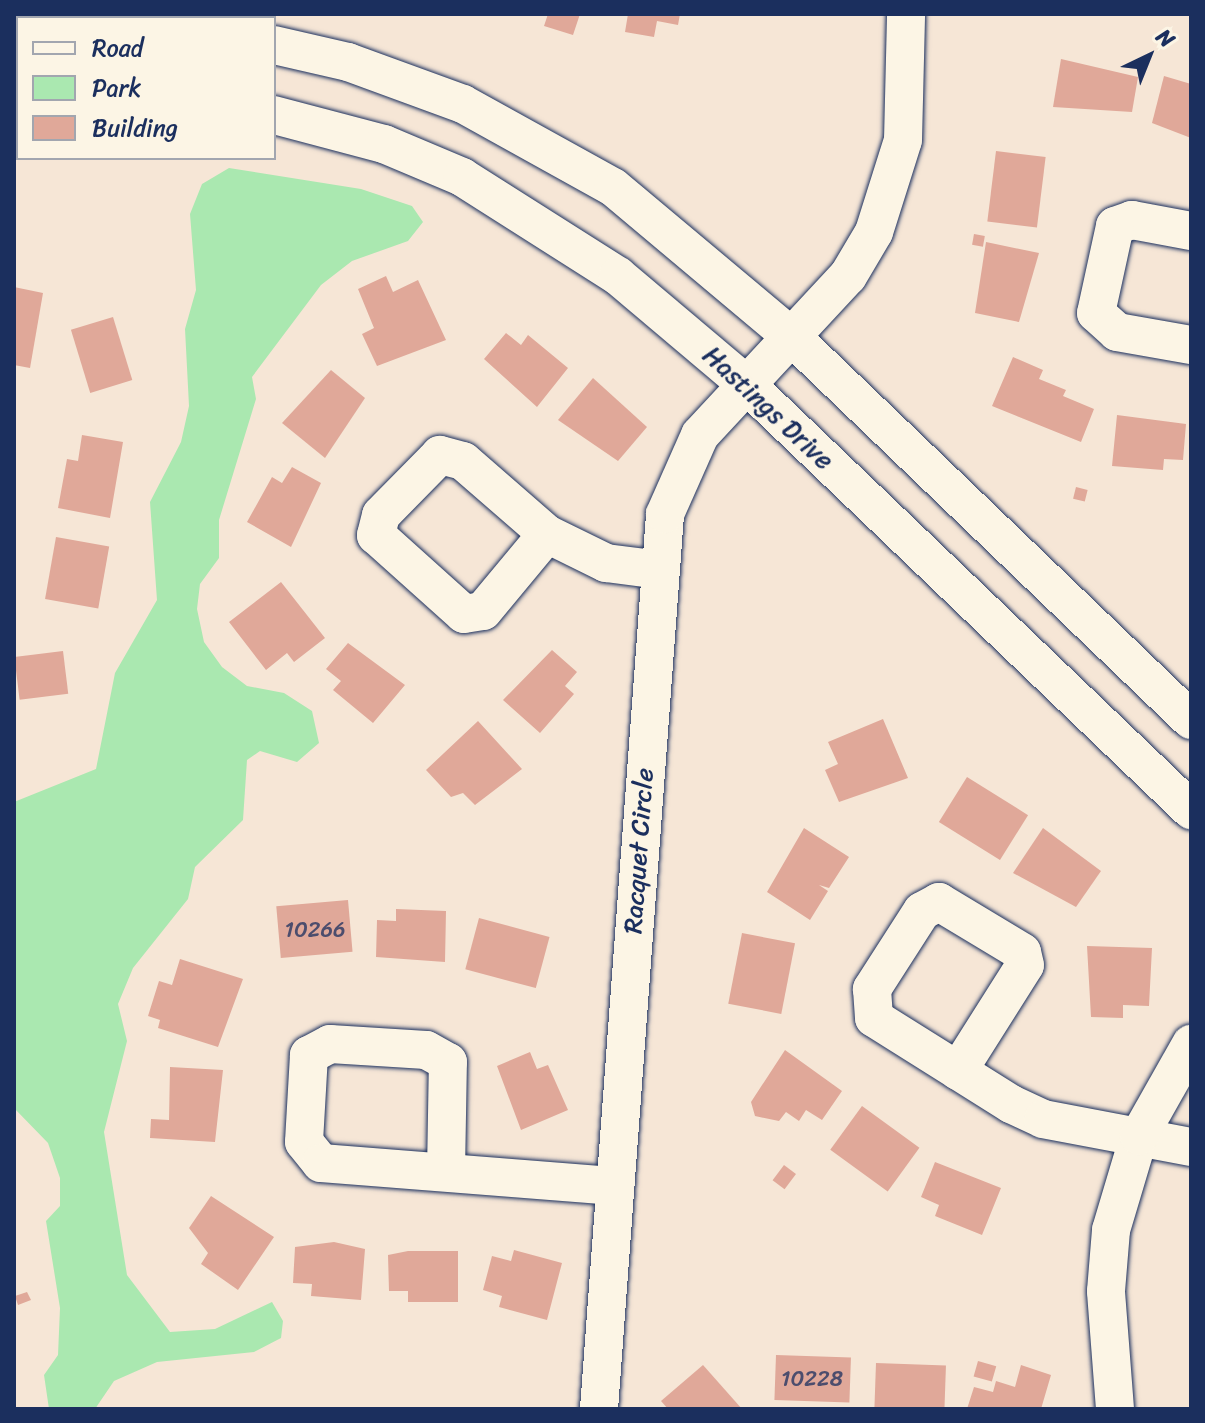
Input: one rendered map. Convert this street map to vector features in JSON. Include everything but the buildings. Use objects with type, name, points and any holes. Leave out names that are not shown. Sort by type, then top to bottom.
[{"type":"street","name":"Racquet Circle","points":[[599,1409],[660,570],[676,476],[700,435],[848,276],[893,185],[903,140],[906,14]]},
{"type":"street","points":[[276,45],[348,62],[547,145],[625,197],[792,337],[1191,720]]},
{"type":"street","name":"Hastings Drive","points":[[276,116],[384,144],[535,218],[618,276],[747,385],[1191,810]]},
{"type":"street","points":[[1191,231],[1132,220],[1115,226],[1096,313],[1117,332],[1191,345]]},
{"type":"street","points":[[547,534],[472,614],[454,609],[376,535],[381,515],[440,455],[463,461],[547,534],[606,563],[660,570]]},
{"type":"street","points":[[958,1071],[1025,965],[1022,952],[939,902],[922,911],[868,1004],[874,1018],[958,1071],[1043,1119],[1100,1135],[1139,1136],[1191,1147]]},
{"type":"street","points":[[446,1172],[448,1062],[426,1050],[330,1044],[309,1055],[309,1154],[321,1163],[615,1186]]},
{"type":"street","points":[[1115,1409],[1109,1245],[1139,1136],[1191,1044]]},
{"type":"green space","points":[[229,168],[361,189],[412,206],[423,222],[408,241],[352,261],[321,285],[252,377],[256,399],[219,520],[219,558],[200,584],[197,609],[204,642],[222,667],[247,686],[284,693],[312,711],[319,743],[297,762],[260,751],[247,760],[243,820],[195,867],[188,899],[133,968],[118,1004],[127,1041],[104,1132],[127,1275],[170,1332],[215,1329],[272,1302],[283,1321],[281,1338],[254,1352],[157,1362],[114,1381],[95,1409],[49,1409],[44,1375],[58,1355],[60,1308],[46,1221],[60,1206],[60,1178],[48,1143],[14,1108],[14,802],[96,769],[115,673],[157,600],[150,502],[181,442],[189,406],[185,329],[196,290],[190,214],[202,184]]}]
